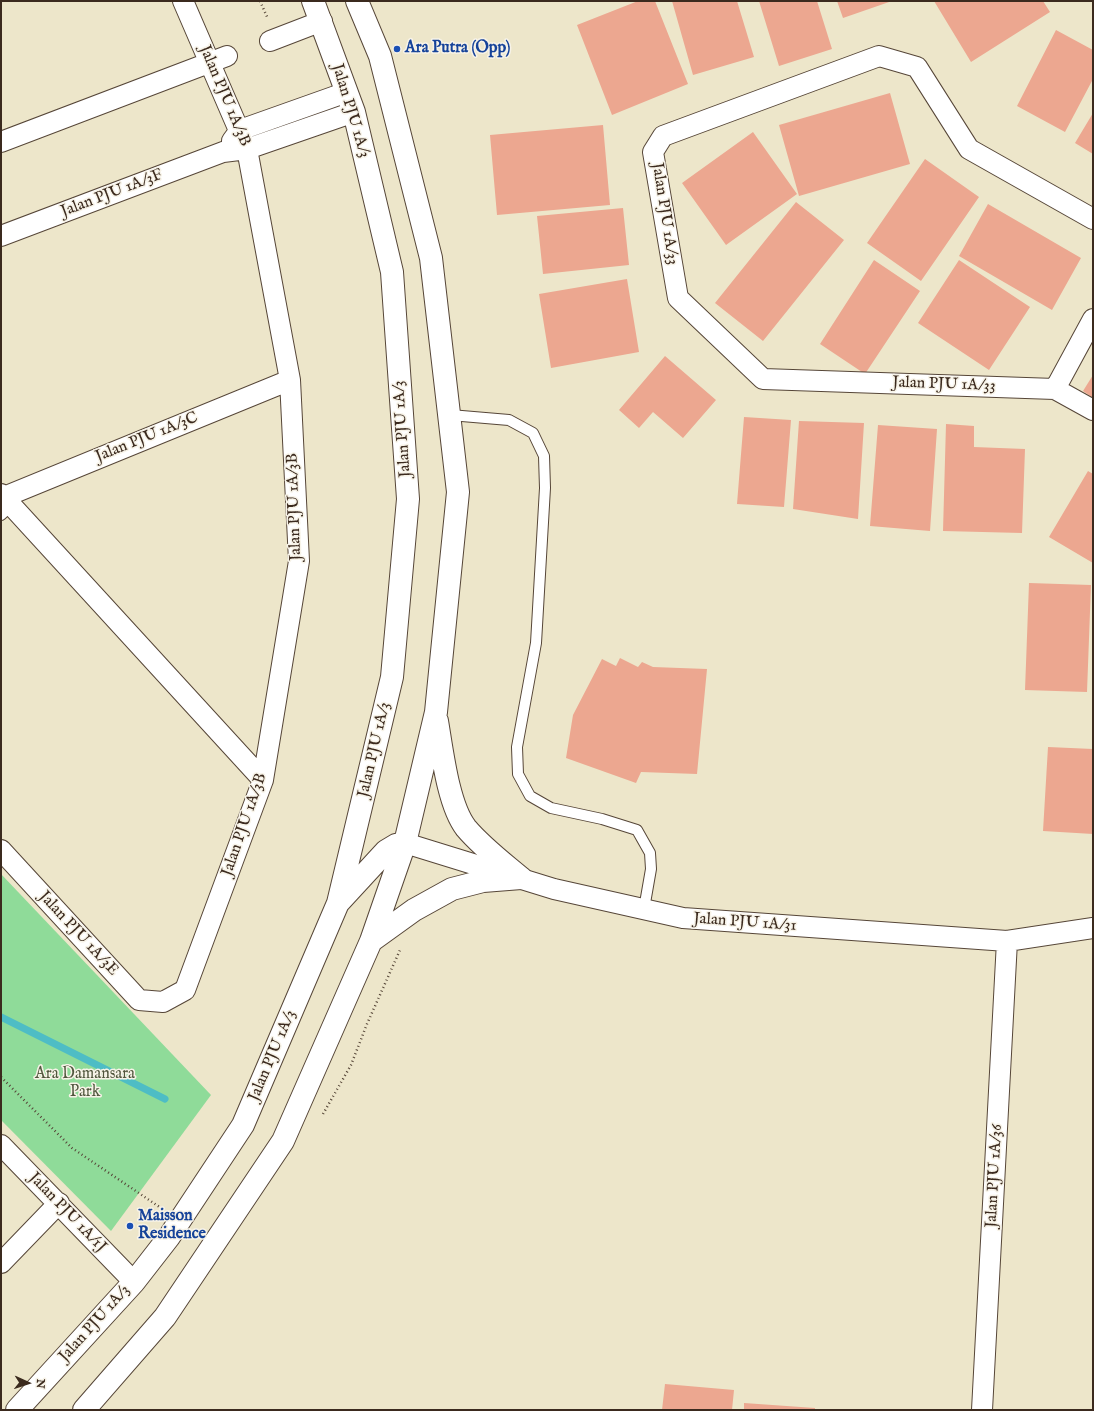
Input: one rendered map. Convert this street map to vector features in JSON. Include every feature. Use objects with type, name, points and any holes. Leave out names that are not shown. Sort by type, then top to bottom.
[{"type":"street","name":"Jalan PJU 1A/3B","points":[[164,1002],[185,990],[263,780],[299,561],[290,380],[247,149],[218,59],[183,1]]},
{"type":"street","name":"Jalan PJU 1A/3","points":[[17,1410],[134,1282],[169,1238],[243,1125],[338,903],[392,676],[408,499],[392,272],[354,112],[322,21],[313,1]]},
{"type":"street","points":[[84,1410],[165,1317],[283,1141],[371,941],[405,844],[436,712],[458,492],[450,416],[431,258],[380,56],[357,1]]},
{"type":"street","points":[[270,41],[322,21]]},
{"type":"street","name":"Jalan PJU 1A/33","points":[[1093,219],[969,149],[917,67],[879,56],[663,136],[653,152],[678,298],[763,379],[1055,389],[1093,410]]},
{"type":"street","points":[[1,142],[218,59]]},
{"type":"street","points":[[223,152],[240,130],[347,92]]},
{"type":"street","name":"Jalan PJU 1A/3F","points":[[1,236],[223,152],[247,149],[354,112]]},
{"type":"street","points":[[1055,389],[1093,319]]},
{"type":"street","name":"Jalan PJU 1A/3C","points":[[5,503],[290,380]]},
{"type":"street","points":[[5,503],[263,780]]},
{"type":"street","points":[[436,712],[451,789],[455,803],[466,827],[521,878]]},
{"type":"street","points":[[338,903],[386,851],[396,845],[405,844]]},
{"type":"street","name":"Jalan PJU 1A/31","points":[[405,844],[554,889],[684,918],[1007,941],[1093,928]]},
{"type":"street","name":"Jalan PJU 1A/3E","points":[[1,850],[139,1000],[164,1002]]},
{"type":"street","points":[[371,941],[414,910],[452,888],[483,881],[521,878]]},
{"type":"street","name":"Jalan PJU 1A/36","points":[[982,1410],[1007,941]]},
{"type":"street","name":"Jalan PJU 1A/1J","points":[[1,1145],[59,1203],[134,1282]]},
{"type":"street","points":[[1,1263],[59,1203]]},
{"type":"lane","points":[[450,416],[509,420],[533,433],[544,456],[545,488],[536,644],[516,747],[518,774],[530,796],[551,808],[602,819],[637,830],[650,854],[651,868],[644,909]]},
{"type":"path","points":[[1,1077],[72,1148],[180,1221]]},
{"type":"green space","name":"Ara Damansara Park","points":[[1,874],[211,1095],[111,1231],[1,1120]]},
{"type":"building","points":[[638,1],[655,1],[688,84],[612,115],[577,25]]},
{"type":"building","points":[[672,1],[737,1],[754,57],[693,75]]},
{"type":"building","points":[[759,1],[817,1],[832,49],[779,66]]},
{"type":"building","points":[[837,1],[892,1],[843,18]]},
{"type":"building","points":[[934,1],[1043,1],[1050,12],[971,62]]},
{"type":"building","points":[[1056,30],[1093,50],[1093,79],[1065,132],[1017,106]]},
{"type":"building","points":[[890,93],[910,164],[799,196],[779,125]]},
{"type":"building","points":[[1093,113],[1093,154],[1075,143]]},
{"type":"building","points":[[603,125],[610,205],[497,215],[490,135]]},
{"type":"building","points":[[753,132],[797,194],[726,245],[682,183]]},
{"type":"building","points":[[925,159],[979,197],[921,281],[867,243]]},
{"type":"building","points":[[796,202],[844,240],[763,341],[715,303]]},
{"type":"building","points":[[988,204],[1081,258],[1052,310],[959,256]]},
{"type":"building","points":[[623,208],[629,265],[543,274],[537,216]]},
{"type":"building","points":[[874,260],[920,291],[865,374],[820,344]]},
{"type":"building","points":[[959,260],[1030,307],[989,370],[918,323]]},
{"type":"building","points":[[627,279],[639,352],[551,368],[539,294]]},
{"type":"building","points":[[665,356],[716,400],[683,438],[653,412],[639,428],[619,410]]},
{"type":"building","points":[[1093,375],[1093,398],[1083,391]]},
{"type":"building","points":[[744,417],[791,420],[784,507],[737,504]]},
{"type":"building","points":[[799,421],[864,423],[858,519],[793,509]]},
{"type":"building","points":[[946,424],[974,426],[974,447],[1025,449],[1022,533],[943,531]]},
{"type":"building","points":[[878,425],[937,429],[930,531],[870,526]]},
{"type":"building","points":[[1088,471],[1093,474],[1093,563],[1049,537]]},
{"type":"building","points":[[1029,583],[1091,585],[1087,692],[1025,690]]},
{"type":"building","points":[[620,658],[638,667],[642,662],[653,667],[707,669],[697,774],[641,772],[636,783],[566,758],[573,715],[602,659],[616,666]]},
{"type":"building","points":[[1048,747],[1093,749],[1093,834],[1043,831]]},
{"type":"building","points":[[665,1384],[734,1390],[732,1410],[662,1410]]},
{"type":"building","points":[[744,1403],[815,1408],[815,1410],[744,1410]]},
{"type":"waterway","points":[[1,1017],[165,1099]]},
{"type":"place","name":"Ara Putra (Opp)","points":[[397,49]]},
{"type":"place","name":"Maisson Residence","points":[[130,1226]]}]
